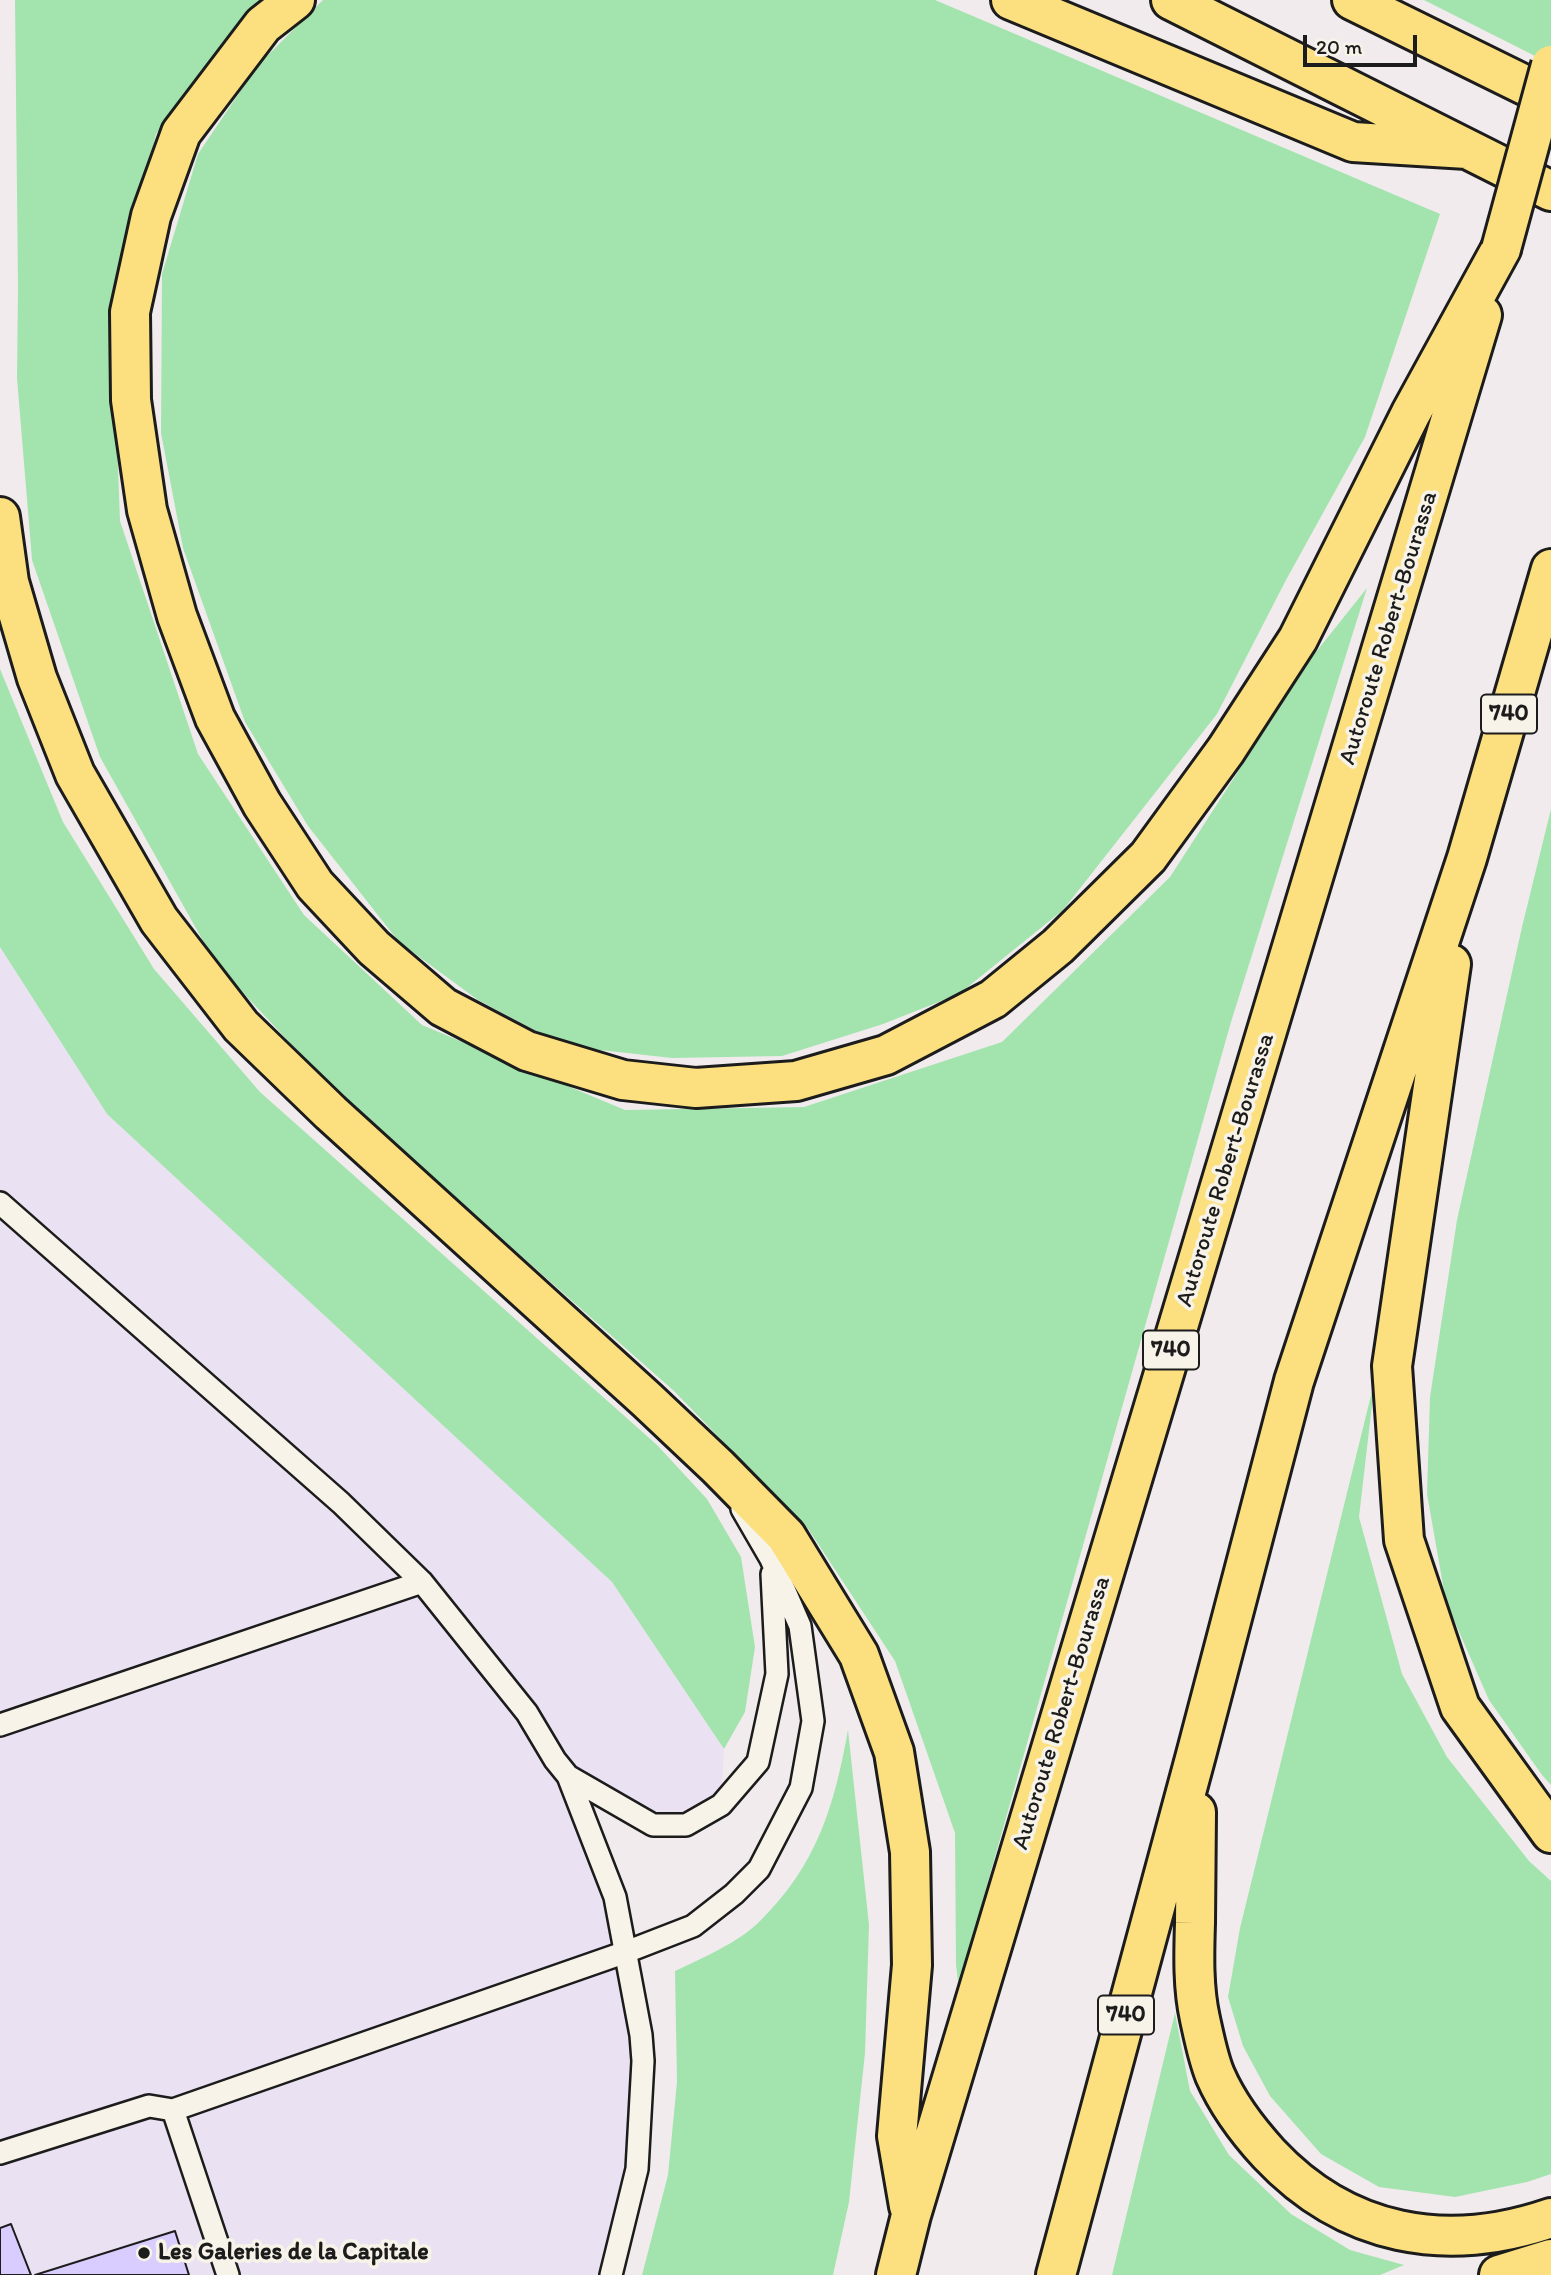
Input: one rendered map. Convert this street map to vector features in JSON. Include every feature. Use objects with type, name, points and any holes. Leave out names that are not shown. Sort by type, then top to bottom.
[{"type":"highway","points":[[295,0],[263,25],[181,133],[151,216],[130,312],[131,400],[147,510],[177,616],[215,719],[262,804],[315,885],[374,948],[443,1007],[527,1051],[623,1080],[696,1088],[796,1080],[886,1055],[993,999],[1058,946],[1148,857],[1226,750],[1298,639],[1411,413],[1501,249]]},
{"type":"highway","points":[[1011,0],[1353,142],[1467,149]]},
{"type":"highway","points":[[1171,0],[1551,191]]},
{"type":"highway","points":[[1352,0],[1551,99]]},
{"type":"highway","name":"Autoroute Robert-Bourassa","points":[[896,2275],[911,2214],[1450,425],[1551,65]]},
{"type":"highway","points":[[0,517],[9,582],[37,678],[75,774],[159,920],[241,1026],[718,1467],[786,1536],[859,1655],[894,1752],[911,1852],[912,1965],[897,2136],[911,2214]]},
{"type":"highway","name":"740","points":[[1056,2275],[1294,1381],[1467,858],[1551,569]]},
{"type":"highway","points":[[1467,858],[1392,1366],[1404,1540],[1460,1707],[1551,1833]]},
{"type":"highway","points":[[1196,1755],[1194,1961],[1199,2016],[1214,2073],[1229,2104],[1251,2135],[1284,2170],[1313,2194],[1348,2214],[1402,2232],[1463,2237],[1524,2228],[1551,2218]]},
{"type":"highway","points":[[1499,2275],[1551,2259]]},
{"type":"lane","points":[[0,1203],[341,1503],[422,1582],[527,1713],[555,1760],[568,1776],[615,1897],[641,2035],[643,2061],[638,2169],[611,2275]]},
{"type":"lane","points":[[0,2153],[149,2106],[173,2110],[626,1952],[693,1926],[734,1894],[759,1869],[801,1788],[813,1721],[800,1626],[771,1559],[718,1467]]},
{"type":"lane","points":[[568,1776],[653,1825],[687,1825],[721,1805],[758,1762],[777,1674],[771,1559]]},
{"type":"lane","points":[[0,1725],[422,1582]]},
{"type":"lane","points":[[173,2110],[228,2275]]},
{"type":"shaded area","points":[[0,947],[107,1114],[612,1582],[724,1749],[721,1805],[653,1825],[570,1777],[615,1897],[643,2061],[611,2275],[0,2275]]},
{"type":"green space","points":[[15,0],[265,0],[253,11],[156,134],[112,311],[120,521],[198,754],[304,915],[422,1025],[625,1110],[804,1107],[1002,1042],[1170,877],[1312,657],[1367,588],[1231,1022],[959,1991],[956,1964],[955,1833],[895,1661],[809,1530],[674,1391],[339,1095],[216,964],[100,757],[32,560],[17,378]]},
{"type":"green space","points":[[323,0],[935,0],[1440,214],[1365,437],[1286,580],[1217,714],[1063,910],[959,994],[883,1024],[782,1056],[672,1058],[564,1046],[478,1000],[399,942],[308,826],[245,722],[183,548],[161,433],[162,274],[198,154],[258,65]]},
{"type":"green space","points":[[1424,0],[1551,0],[1551,64]]},
{"type":"green space","points":[[0,669],[63,822],[154,969],[260,1092],[657,1445],[707,1499],[741,1557],[755,1647],[745,1712],[724,1749],[612,1582],[107,1114],[0,947]]},
{"type":"green space","points":[[1551,809],[1551,1785],[1489,1700],[1446,1602],[1427,1494],[1430,1397],[1457,1220]]},
{"type":"green space","points":[[1375,1379],[1359,1517],[1402,1674],[1447,1757],[1529,1861],[1551,1881],[1551,2174],[1527,2182],[1455,2197],[1379,2187],[1321,2154],[1270,2096],[1243,2046],[1228,1997],[1240,1928]]},
{"type":"green space","points":[[848,1730],[869,1925],[865,2053],[849,2202],[833,2275],[642,2275],[668,2175],[677,2082],[675,1971],[751,1929],[779,1901],[795,1879],[809,1857],[829,1810]]},
{"type":"green space","points":[[1175,2013],[1190,2091],[1229,2155],[1291,2214],[1350,2250],[1404,2265],[1380,2275],[1112,2275]]},
{"type":"building","points":[[11,2224],[31,2275],[0,2275],[0,2228]]},
{"type":"building","name":"Les Galeries de la Capitale","points":[[175,2231],[189,2275],[35,2275]]},
{"type":"place","name":"Les Galeries de la Capitale","points":[[144,2253]]}]
